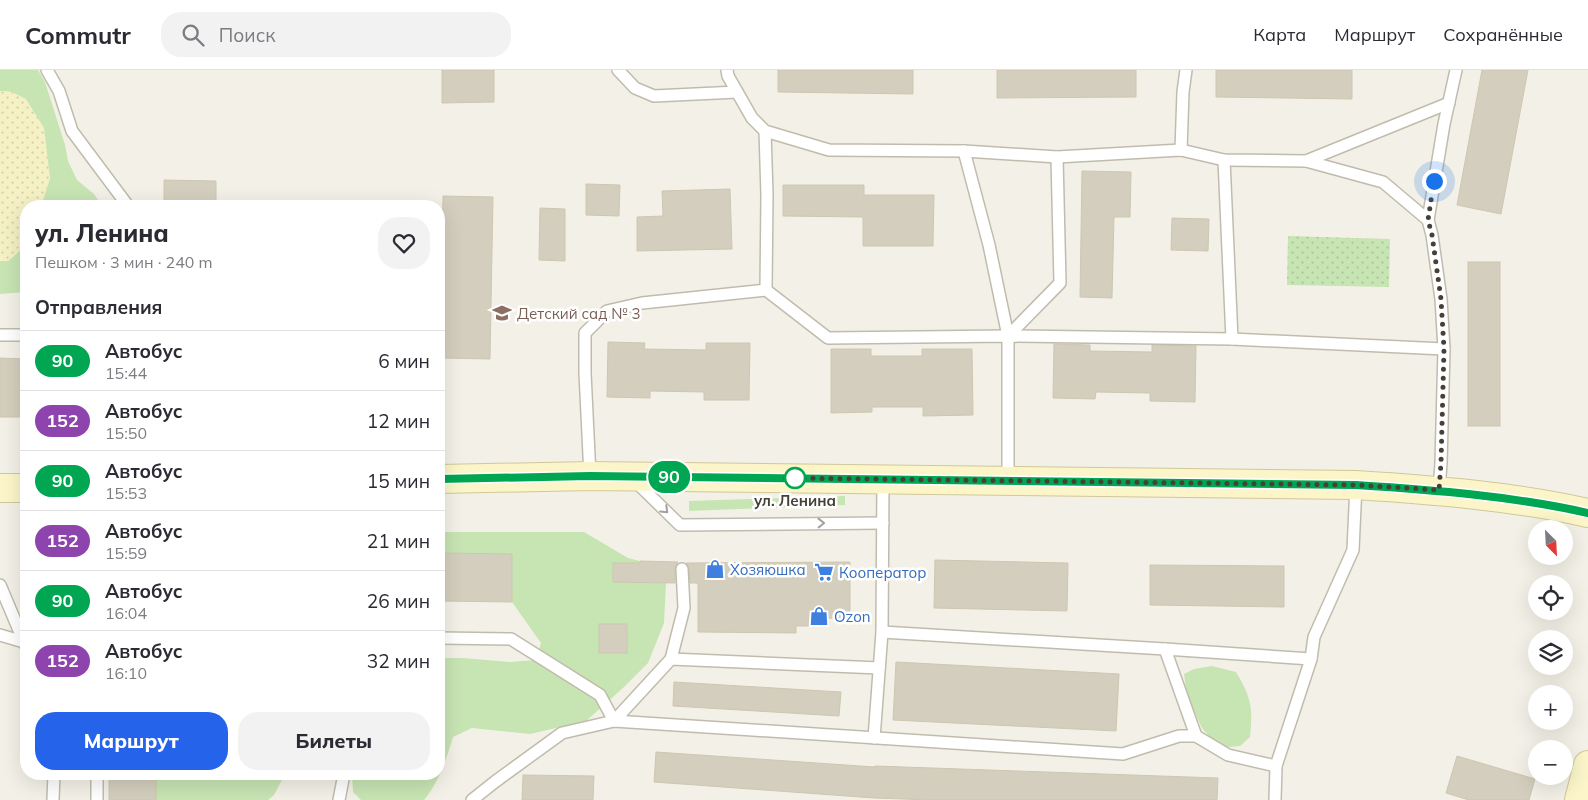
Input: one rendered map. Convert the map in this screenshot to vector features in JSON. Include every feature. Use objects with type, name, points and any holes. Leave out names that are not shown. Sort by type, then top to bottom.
[{"type":"main road","points":[[445,479],[630,476],[1356,485],[1439,490],[1566,508],[1588,513]]},
{"type":"main road","points":[[0,488],[20,488]]},
{"type":"main road","points":[[1579,800],[1588,765]]},
{"type":"lane","points":[[47,70],[60,90],[72,131],[124,200]]},
{"type":"lane","points":[[727,70],[728,76],[752,118],[765,131],[829,150],[964,151],[1057,157],[1181,150],[1224,160],[1306,161],[1383,182],[1428,220]]},
{"type":"lane","points":[[1181,150],[1183,92],[1186,70]]},
{"type":"lane","points":[[1439,490],[1444,349],[1441,299],[1432,235],[1428,220],[1444,124],[1456,70]]},
{"type":"lane","points":[[619,71],[635,88],[654,96],[737,92]]},
{"type":"lane","points":[[1306,161],[1449,103]]},
{"type":"lane","points":[[765,131],[767,195],[766,290]]},
{"type":"lane","points":[[964,151],[989,245],[1008,336],[1008,481]]},
{"type":"lane","points":[[1008,336],[1060,283],[1057,157]]},
{"type":"lane","points":[[1224,160],[1232,340]]},
{"type":"lane","points":[[590,476],[585,333],[607,311],[642,302],[766,290],[828,338],[1008,336],[1232,340],[1444,349]]},
{"type":"lane","points":[[0,335],[20,335]]},
{"type":"lane","points":[[630,476],[680,525],[883,523]]},
{"type":"lane","points":[[874,738],[882,632],[883,479]]},
{"type":"lane","points":[[1275,800],[1276,766],[1311,659],[1314,637],[1353,550],[1356,485]]},
{"type":"lane","points":[[614,721],[671,659],[684,608],[682,569]]},
{"type":"lane","points":[[0,585],[20,632]]},
{"type":"lane","points":[[882,632],[1311,659]]},
{"type":"lane","points":[[0,635],[20,642]]},
{"type":"lane","points":[[445,638],[511,639],[600,696],[614,721]]},
{"type":"lane","points":[[1164,649],[1196,736]]},
{"type":"lane","points":[[671,659],[879,668]]},
{"type":"lane","points":[[472,800],[562,733],[614,721],[1123,754],[1179,736],[1196,736],[1228,755],[1276,766]]},
{"type":"lane","points":[[53,800],[54,780]]},
{"type":"lane","points":[[97,780],[97,800]]},
{"type":"lane","points":[[339,800],[343,780]]},
{"type":"green space","points":[[0,70],[38,70],[45,82],[65,145],[68,161],[77,180],[94,194],[98,200],[43,200],[50,178],[12,92],[0,91]]},
{"type":"green space","points":[[1288,236],[1390,239],[1389,287],[1287,285]]},
{"type":"green space","points":[[20,250],[20,292],[0,294],[0,261],[8,261]]},
{"type":"green space","points":[[845,496],[845,505],[689,511],[689,501]]},
{"type":"green space","points":[[445,532],[584,532],[628,558],[640,561],[640,583],[666,583],[664,623],[648,663],[586,721],[530,734],[472,728],[453,737],[445,762],[445,658],[510,662],[536,660],[541,643],[512,602],[512,555],[445,553]]},
{"type":"green space","points":[[1212,666],[1236,672],[1248,696],[1251,710],[1250,737],[1240,746],[1229,747],[1214,742],[1202,728],[1187,696],[1184,674],[1194,669]]},
{"type":"green space","points":[[156,780],[282,780],[274,795],[268,800],[156,800]]},
{"type":"green space","points":[[352,780],[437,780],[424,800],[361,800],[353,792]]},
{"type":"sand","points":[[0,91],[12,92],[26,99],[44,128],[50,178],[43,200],[20,200],[20,250],[8,261],[0,261]]},
{"type":"building","points":[[442,70],[494,70],[494,102],[442,103]]},
{"type":"building","points":[[778,70],[913,70],[913,94],[778,92]]},
{"type":"building","points":[[997,70],[1136,70],[1136,97],[997,98]]},
{"type":"building","points":[[1216,70],[1352,70],[1352,99],[1216,97]]},
{"type":"building","points":[[1482,70],[1528,70],[1501,214],[1457,205]]},
{"type":"building","points":[[1082,171],[1131,172],[1130,217],[1114,217],[1112,298],[1080,297]]},
{"type":"building","points":[[164,180],[216,181],[216,200],[164,200]]},
{"type":"building","points":[[586,184],[620,185],[619,216],[586,215]]},
{"type":"building","points":[[783,185],[864,185],[864,195],[934,195],[933,246],[863,246],[863,217],[783,216]]},
{"type":"building","points":[[730,189],[732,249],[637,251],[637,217],[663,216],[662,191]]},
{"type":"building","points":[[443,196],[493,197],[490,359],[445,358],[445,200],[443,200]]},
{"type":"building","points":[[540,208],[565,209],[565,261],[539,260]]},
{"type":"building","points":[[1172,218],[1209,219],[1208,251],[1171,250]]},
{"type":"building","points":[[1468,262],[1500,262],[1500,426],[1468,426]]},
{"type":"building","points":[[608,342],[645,343],[644,349],[706,350],[706,343],[750,343],[749,400],[704,400],[704,392],[650,391],[650,398],[607,397]]},
{"type":"building","points":[[1054,344],[1090,345],[1090,351],[1152,352],[1152,345],[1196,346],[1195,402],[1150,401],[1150,393],[1096,392],[1095,399],[1053,398]]},
{"type":"building","points":[[831,349],[871,349],[871,356],[922,356],[922,349],[972,349],[973,415],[923,416],[923,407],[872,407],[872,412],[831,413]]},
{"type":"building","points":[[0,358],[20,359],[20,417],[0,417]]},
{"type":"building","points":[[445,553],[512,554],[512,602],[445,601]]},
{"type":"building","points":[[935,560],[1068,563],[1067,611],[934,608]]},
{"type":"building","points":[[640,561],[678,562],[675,569],[675,583],[613,582],[613,563],[640,563]]},
{"type":"building","points":[[850,562],[850,619],[826,618],[826,626],[796,626],[796,633],[698,632],[698,583],[690,583],[689,568],[686,563]]},
{"type":"building","points":[[1150,565],[1284,566],[1284,607],[1150,605]]},
{"type":"building","points":[[599,624],[627,624],[627,653],[599,653]]},
{"type":"building","points":[[896,662],[1119,674],[1116,731],[893,720]]},
{"type":"building","points":[[674,682],[841,692],[839,716],[673,706]]},
{"type":"building","points":[[656,752],[875,767],[1218,778],[1217,800],[930,800],[874,798],[654,782]]},
{"type":"building","points":[[1457,756],[1528,777],[1528,785],[1533,785],[1529,800],[1469,800],[1446,793]]},
{"type":"building","points":[[523,775],[594,776],[593,800],[522,800]]},
{"type":"building","points":[[109,780],[156,780],[156,800],[109,800]]},
{"type":"bus line","name":"90","points":[[445,479],[590,476],[1356,485],[1439,490],[1566,508],[1588,513]]},
{"type":"place","name":"Детский сад № 3","points":[[502,313]]},
{"type":"place","name":"ул. Ленина","points":[[795,478]]},
{"type":"place","name":"Хозяюшка","points":[[715,569]]},
{"type":"place","name":"Кооператор","points":[[824,572]]},
{"type":"place","name":"Ozon","points":[[819,616]]},
{"type":"route","points":[[795,478],[786,478],[1356,485],[1439,490],[1444,349],[1441,299],[1432,235],[1428,220],[1434,181]]}]
